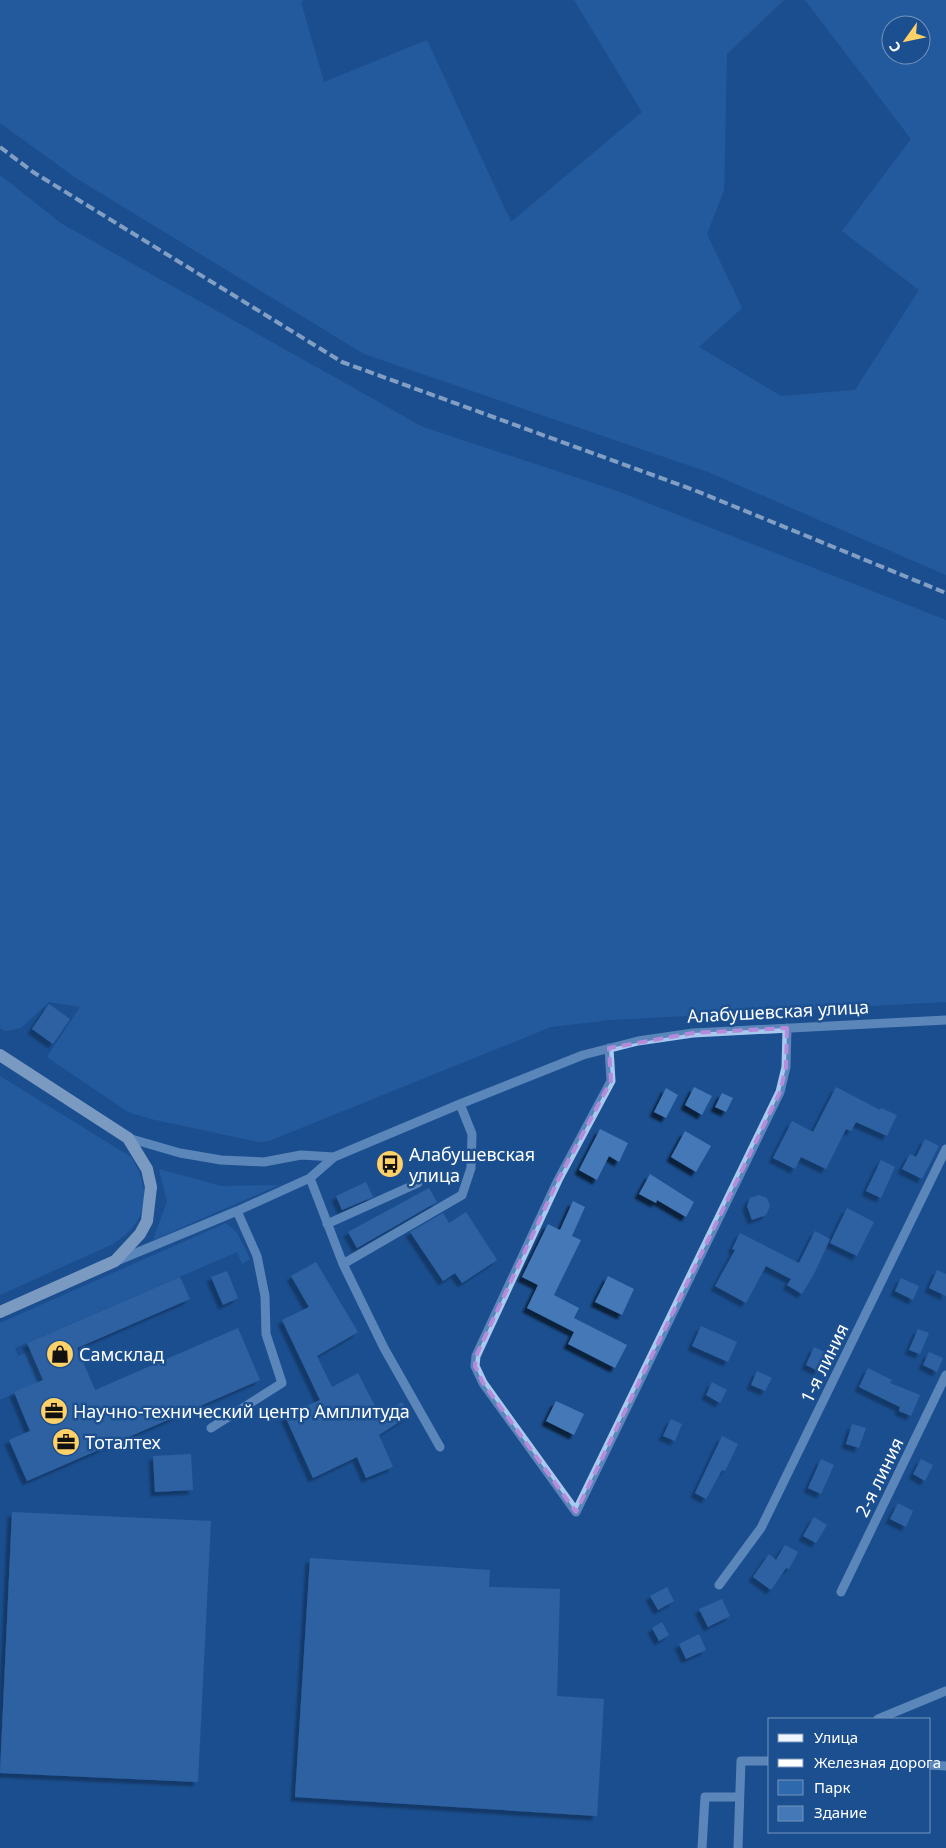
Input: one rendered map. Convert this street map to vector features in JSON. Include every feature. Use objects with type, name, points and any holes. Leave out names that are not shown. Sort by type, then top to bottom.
[{"type":"main road","name":"Алабушевская улица","points":[[0,1055],[128,1138]]},
{"type":"main road","points":[[0,1312],[115,1261],[140,1234],[147,1221],[151,1187],[147,1169],[128,1138]]},
{"type":"street","name":"Алабушевская улица","points":[[115,1261],[237,1211],[310,1178],[334,1157],[538,1072],[609,1048],[693,1033],[946,1020]]},
{"type":"street","points":[[609,1048],[611,1081],[558,1180],[476,1356],[475,1366],[483,1383],[576,1512],[780,1092],[786,1067],[786,1028]]},
{"type":"street","points":[[343,1264],[462,1195],[471,1168],[472,1134],[460,1104]]},
{"type":"street","name":"Алабушевская улица","points":[[128,1138],[180,1153],[221,1160],[264,1162],[301,1155],[334,1157]]},
{"type":"street","name":"1-я линия","points":[[719,1585],[761,1528],[946,1148]]},
{"type":"street","points":[[310,1178],[343,1264],[384,1348],[440,1447]]},
{"type":"street","points":[[328,1224],[418,1183]]},
{"type":"street","points":[[211,1428],[282,1383],[266,1334],[265,1296],[257,1256],[237,1211]]},
{"type":"street","name":"2-я линия","points":[[841,1592],[946,1375]]},
{"type":"street","points":[[880,1718],[946,1691]]},
{"type":"street","points":[[738,1848],[741,1761],[768,1761]]},
{"type":"street","points":[[931,1766],[946,1766]]},
{"type":"street","points":[[702,1848],[705,1796],[739,1797]]},
{"type":"highlighted area","points":[[787,1028],[786,1067],[780,1092],[576,1512],[483,1383],[475,1366],[476,1356],[558,1180],[611,1081],[609,1048],[693,1033]]},
{"type":"green space","points":[[0,0],[304,0],[301,2],[324,82],[427,40],[511,222],[642,112],[574,0],[784,0],[727,54],[724,190],[707,234],[742,308],[699,347],[781,396],[855,390],[919,290],[842,231],[911,139],[805,0],[946,0],[946,575],[708,472],[364,354],[76,178],[0,123]]},
{"type":"green space","points":[[0,175],[62,224],[423,427],[617,491],[946,620],[946,1002],[610,1020],[551,1027],[269,1141],[258,1142],[151,1119],[128,1112],[47,1057],[80,1007],[49,1002],[21,1028],[5,1031],[0,1028]]},
{"type":"green space","points":[[0,1076],[131,1157],[138,1170],[144,1194],[140,1216],[134,1226],[113,1244],[0,1295]]},
{"type":"green space","points":[[159,1169],[221,1186],[279,1185],[153,1240],[167,1202]]},
{"type":"green space","points":[[226,1223],[237,1233],[250,1259],[242,1264],[237,1252],[15,1348],[18,1356],[30,1351],[43,1380],[0,1400],[0,1323]]},
{"type":"building","points":[[49,1004],[70,1019],[53,1044],[32,1029]]},
{"type":"building","points":[[694,1087],[712,1096],[702,1115],[685,1105]]},
{"type":"building","points":[[836,1087],[880,1110],[881,1108],[897,1115],[887,1136],[856,1122],[851,1131],[846,1129],[826,1169],[801,1157],[795,1169],[773,1158],[792,1121],[813,1132]]},
{"type":"building","points":[[666,1088],[678,1095],[666,1118],[654,1112]]},
{"type":"building","points":[[722,1093],[733,1098],[726,1112],[715,1107]]},
{"type":"building","points":[[600,1129],[628,1143],[619,1162],[609,1156],[597,1180],[579,1170]]},
{"type":"building","points":[[685,1131],[711,1146],[696,1172],[671,1157]]},
{"type":"building","points":[[925,1139],[939,1146],[922,1179],[902,1169],[910,1154],[916,1157]]},
{"type":"building","points":[[881,1160],[895,1167],[881,1198],[866,1191]]},
{"type":"building","points":[[650,1174],[694,1202],[686,1217],[657,1200],[656,1203],[639,1194]]},
{"type":"building","points":[[366,1182],[373,1197],[342,1210],[336,1196]]},
{"type":"building","points":[[429,1188],[437,1202],[357,1248],[348,1232]]},
{"type":"building","points":[[759,1195],[767,1198],[770,1206],[766,1215],[752,1220],[747,1206],[750,1198]]},
{"type":"building","points":[[573,1201],[585,1207],[572,1236],[581,1240],[554,1295],[579,1308],[574,1318],[627,1345],[615,1368],[568,1344],[574,1332],[527,1308],[538,1285],[522,1277],[548,1224],[560,1230]]},
{"type":"building","points":[[847,1208],[874,1222],[857,1256],[830,1243]]},
{"type":"building","points":[[466,1212],[497,1260],[462,1283],[455,1273],[443,1281],[410,1232],[443,1213],[449,1223]]},
{"type":"building","points":[[815,1231],[830,1239],[815,1272],[802,1294],[787,1285],[791,1279],[766,1266],[746,1303],[715,1286],[735,1250],[732,1249],[740,1233],[799,1263]]},
{"type":"building","points":[[316,1262],[358,1332],[317,1356],[332,1387],[358,1373],[380,1416],[402,1402],[410,1415],[379,1435],[393,1467],[366,1478],[357,1457],[313,1478],[285,1416],[320,1400],[282,1320],[309,1307],[291,1276]]},
{"type":"building","points":[[937,1270],[946,1274],[946,1296],[929,1288]]},
{"type":"building","points":[[227,1271],[238,1298],[223,1305],[211,1277]]},
{"type":"building","points":[[608,1276],[634,1289],[622,1315],[595,1302]]},
{"type":"building","points":[[180,1277],[190,1299],[77,1348],[95,1390],[238,1328],[260,1380],[27,1481],[9,1440],[30,1431],[14,1392],[43,1380],[27,1343]]},
{"type":"building","points":[[901,1278],[919,1286],[913,1300],[895,1291]]},
{"type":"building","points":[[701,1326],[737,1342],[728,1362],[692,1346]]},
{"type":"building","points":[[918,1329],[929,1333],[920,1354],[909,1350]]},
{"type":"building","points":[[814,1347],[827,1353],[818,1371],[806,1365]]},
{"type":"building","points":[[929,1352],[943,1358],[937,1372],[923,1365]]},
{"type":"building","points":[[868,1368],[892,1380],[890,1383],[920,1395],[911,1416],[899,1411],[900,1407],[859,1387]]},
{"type":"building","points":[[757,1371],[772,1378],[765,1391],[751,1385]]},
{"type":"building","points":[[712,1382],[727,1390],[720,1403],[706,1395]]},
{"type":"building","points":[[556,1401],[584,1414],[574,1435],[546,1421]]},
{"type":"building","points":[[671,1419],[682,1424],[675,1441],[663,1436]]},
{"type":"building","points":[[852,1424],[866,1428],[859,1448],[846,1444]]},
{"type":"building","points":[[722,1436],[738,1444],[725,1471],[722,1470],[706,1499],[695,1493]]},
{"type":"building","points":[[191,1454],[193,1490],[155,1492],[153,1456]]},
{"type":"building","points":[[821,1459],[834,1465],[821,1494],[808,1488]]},
{"type":"building","points":[[921,1459],[933,1465],[925,1481],[913,1474]]},
{"type":"building","points":[[898,1503],[913,1511],[906,1527],[890,1519]]},
{"type":"building","points":[[12,1512],[211,1521],[198,1782],[0,1773]]},
{"type":"building","points":[[814,1517],[827,1525],[816,1543],[803,1536]]},
{"type":"building","points":[[785,1545],[798,1552],[789,1569],[786,1568],[771,1590],[753,1577],[769,1554],[776,1560]]},
{"type":"building","points":[[310,1558],[490,1570],[489,1587],[560,1589],[557,1696],[604,1699],[597,1816],[295,1797]]},
{"type":"building","points":[[667,1587],[674,1601],[658,1610],[650,1596]]},
{"type":"building","points":[[722,1599],[730,1616],[708,1627],[699,1609]]},
{"type":"building","points":[[662,1622],[669,1635],[659,1641],[652,1628]]},
{"type":"building","points":[[699,1634],[706,1650],[686,1659],[679,1644]]},
{"type":"railway","points":[[0,147],[33,172],[342,362],[694,490],[946,593]]},
{"type":"place","name":"Алабушевская улица","points":[[390,1164]]},
{"type":"place","name":"Самсклад","points":[[60,1354]]},
{"type":"place","name":"Научно-технический центр Амплитуда","points":[[54,1411]]},
{"type":"place","name":"Тоталтех","points":[[66,1442]]}]
